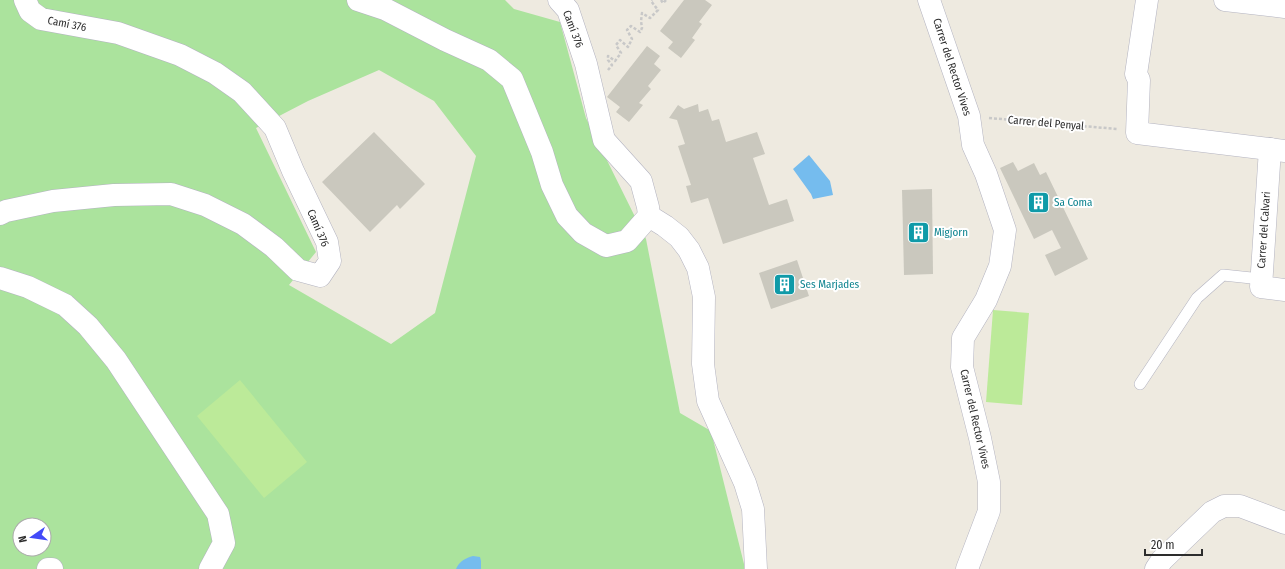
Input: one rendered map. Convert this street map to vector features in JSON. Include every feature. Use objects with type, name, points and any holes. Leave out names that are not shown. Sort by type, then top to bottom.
[{"type":"street","name":"Camí 376","points":[[0,214],[6,211],[53,201],[114,195],[171,194],[205,205],[243,224],[274,247],[298,270],[320,276],[330,261],[327,242],[293,171],[275,128],[242,92],[215,73],[180,55],[118,33],[41,19],[30,11],[25,0]]},
{"type":"street","points":[[358,0],[385,9],[444,40],[489,60],[512,79],[542,152],[552,185],[567,216],[583,233],[606,246],[627,241],[648,216],[666,226],[679,237],[689,250],[698,268],[704,297],[703,364],[708,401],[745,483],[753,509],[756,569]]},
{"type":"street","name":"Camí 376","points":[[559,0],[568,10],[586,64],[604,140],[641,181],[648,207],[648,216]]},
{"type":"street","name":"Carrer del Rector Vives","points":[[929,0],[969,116],[973,145],[986,174],[1005,230],[1000,266],[986,300],[963,338],[962,367],[980,438],[989,482],[989,511],[967,569]]},
{"type":"street","points":[[1147,0],[1136,74],[1139,80],[1130,131],[1278,150]]},
{"type":"street","points":[[1225,0],[1285,7]]},
{"type":"street","name":"Carrer del Calvari","points":[[1278,150],[1261,287],[1285,290]]},
{"type":"street","points":[[0,278],[28,287],[65,305],[88,326],[116,360],[218,514],[224,543],[210,569]]},
{"type":"street","points":[[1156,569],[1162,560],[1212,512],[1224,506],[1240,506],[1285,523]]},
{"type":"lane","points":[[1140,384],[1197,298],[1223,275],[1261,279]]},
{"type":"path","points":[[589,76],[601,67],[608,71],[612,65],[608,60],[608,56],[615,61],[621,53],[616,45],[620,40],[628,47],[632,39],[627,30],[631,26],[640,32],[642,28],[640,21],[642,12],[650,18],[658,10],[651,1],[652,0]]},
{"type":"path","points":[[661,0],[663,2],[666,0]]},
{"type":"path","name":"Carrer del Penyal","points":[[969,116],[1130,131]]},
{"type":"green space","points":[[0,0],[505,0],[514,9],[560,22],[586,118],[646,239],[680,413],[711,431],[744,569],[0,569]],"holes":[[[379,70],[434,101],[476,156],[435,313],[391,344],[289,285],[316,252],[256,128],[308,101]]]},
{"type":"green space","points":[[993,310],[1029,313],[1022,405],[986,402]]},
{"type":"green space","points":[[240,380],[307,462],[264,498],[197,416]]},
{"type":"water","points":[[809,155],[830,181],[833,195],[813,199],[793,169]]},
{"type":"water","points":[[473,556],[480,557],[481,569],[456,569],[463,560]]},
{"type":"building","points":[[684,0],[705,0],[712,5],[699,22],[702,24],[692,38],[695,40],[681,58],[668,48],[673,42],[660,31]]},
{"type":"building","points":[[647,46],[660,56],[654,64],[661,70],[648,86],[651,89],[639,103],[643,105],[629,122],[616,112],[620,107],[607,97]]},
{"type":"building","points":[[698,104],[699,112],[708,109],[712,121],[719,119],[726,142],[757,132],[765,154],[753,158],[769,205],[787,199],[794,221],[723,244],[708,198],[691,203],[686,186],[691,185],[678,146],[685,144],[677,120],[669,118],[678,105],[684,109]]},
{"type":"building","points":[[374,132],[425,184],[400,209],[397,205],[370,232],[322,182]]},
{"type":"building","name":"Sa Coma","points":[[1013,162],[1018,171],[1034,163],[1040,175],[1046,172],[1088,259],[1055,276],[1045,255],[1061,248],[1052,230],[1034,239],[1000,168]]},
{"type":"building","name":"Migjorn","points":[[932,189],[933,274],[904,275],[902,190]]},
{"type":"building","name":"Ses Marjades","points":[[797,260],[809,296],[771,309],[759,273]]},
{"type":"place","name":"Sa Coma","points":[[1039,202]]},
{"type":"place","name":"Migjorn","points":[[918,232]]},
{"type":"place","name":"Ses Marjades","points":[[784,284]]}]
